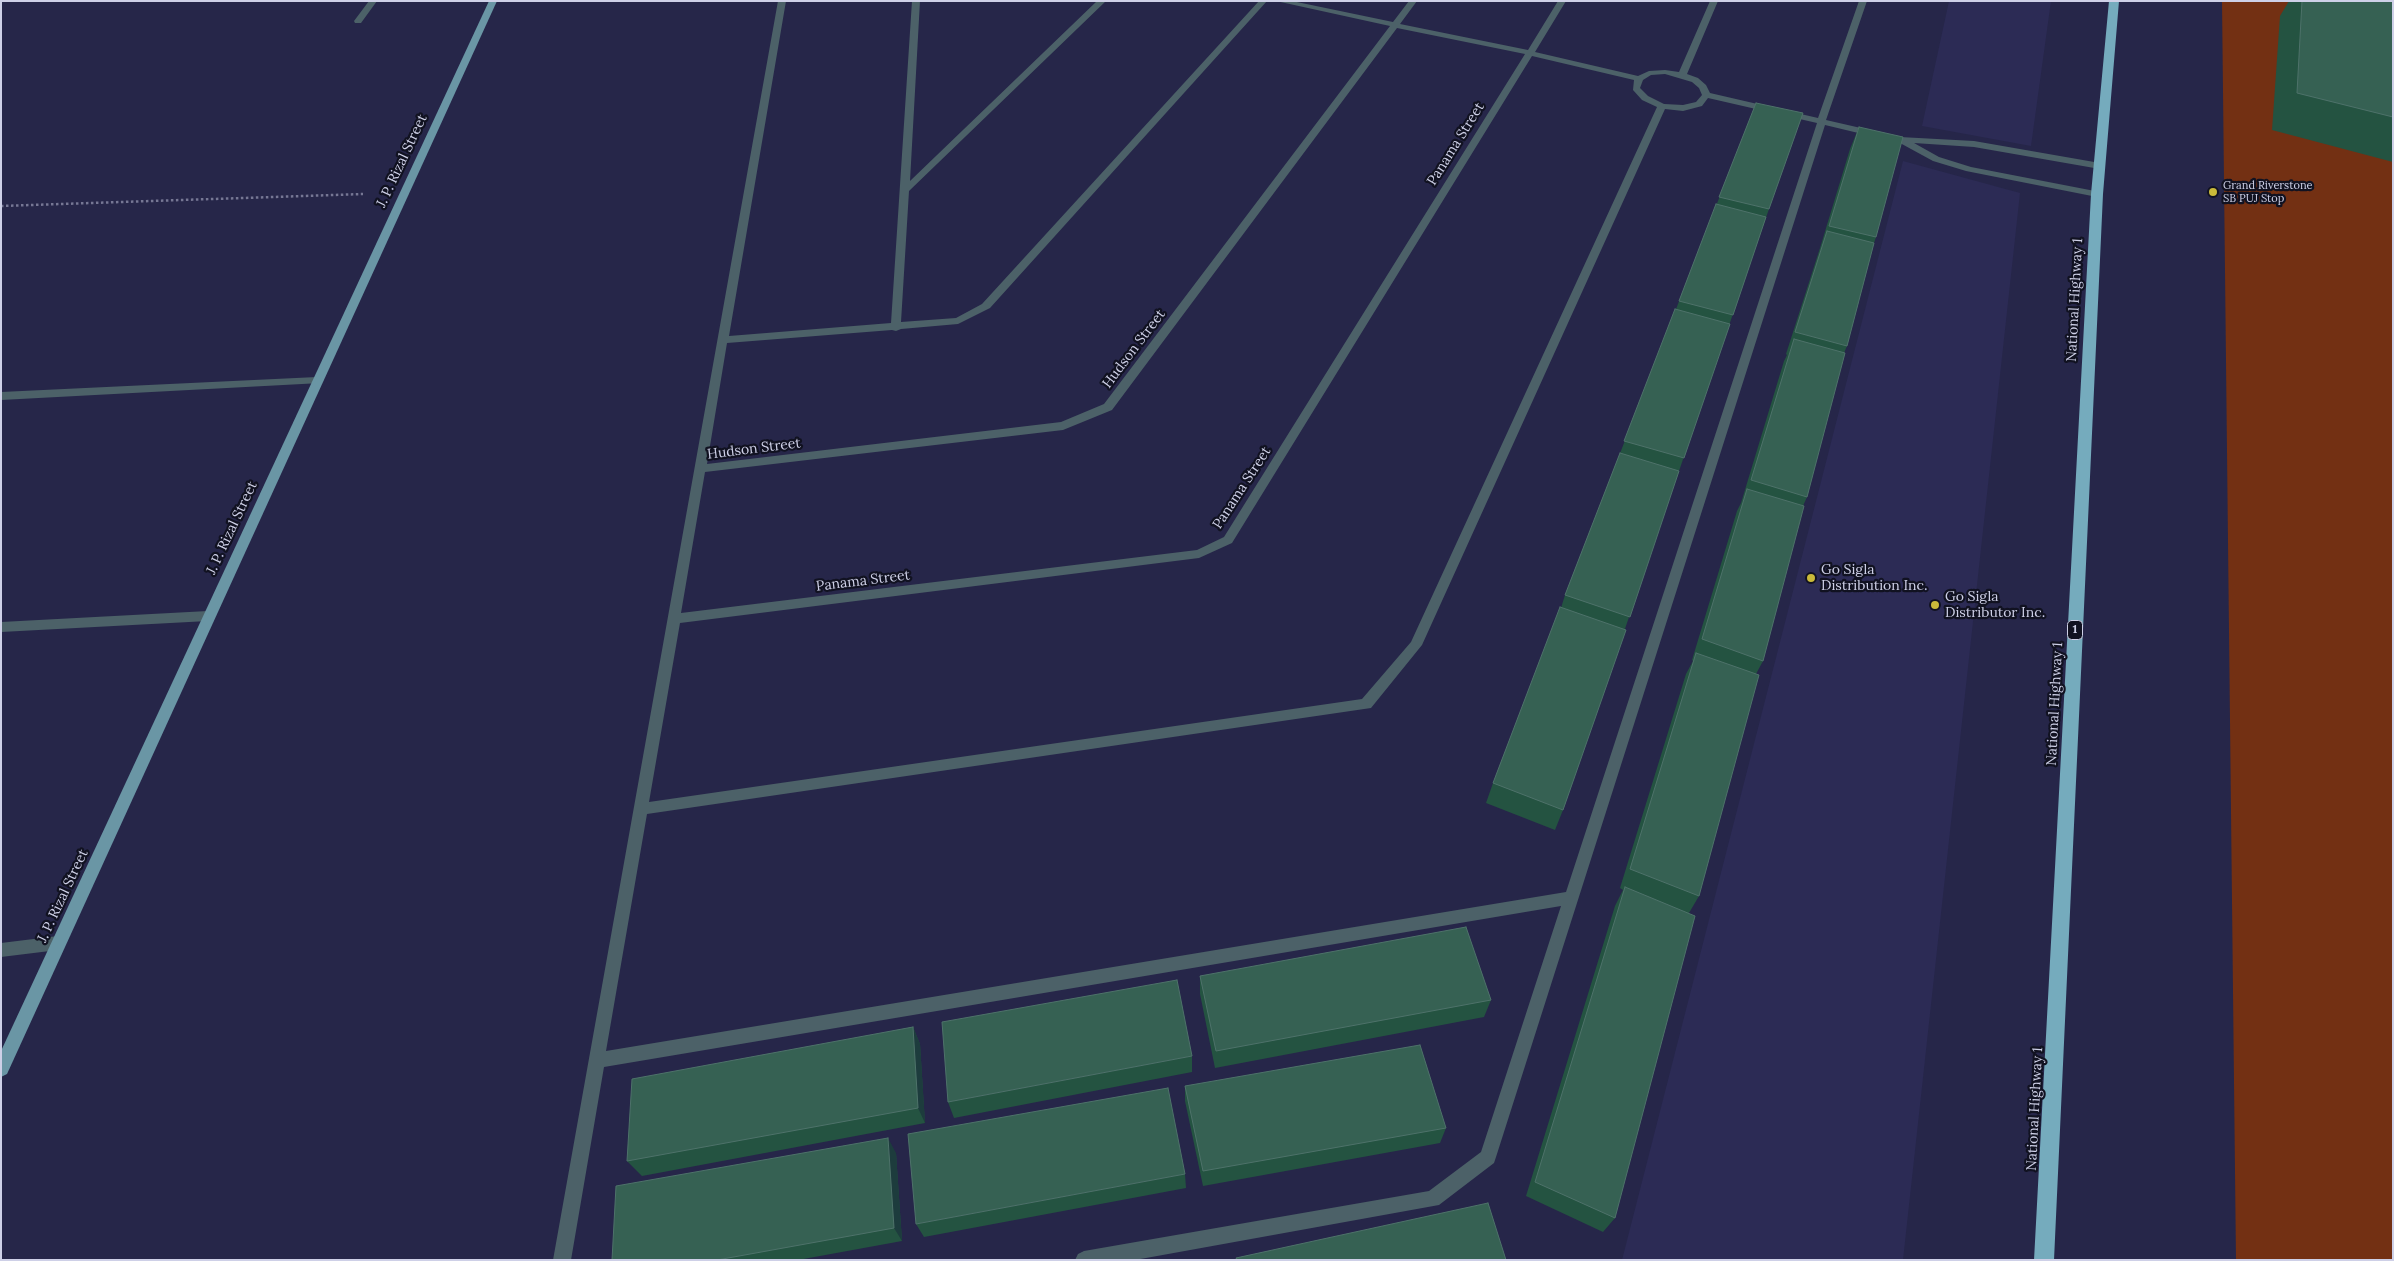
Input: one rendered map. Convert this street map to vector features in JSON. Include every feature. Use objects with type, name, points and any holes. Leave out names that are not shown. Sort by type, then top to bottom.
[{"type":"highway","name":"National Highway 1","points":[[2044,1260],[2097,194],[2114,1]]},
{"type":"main road","name":"J. P. Rizal Street","points":[[1,1069],[316,381],[493,1]]},
{"type":"street","points":[[358,21],[373,1]]},
{"type":"street","points":[[562,1260],[782,1]]},
{"type":"street","points":[[896,328],[916,1]]},
{"type":"street","points":[[904,191],[1102,1]]},
{"type":"street","points":[[723,340],[896,328],[958,321],[986,306],[1263,1]]},
{"type":"street","points":[[1280,1],[1530,53],[1639,79]]},
{"type":"street","name":"Hudson Street","points":[[700,469],[1063,426],[1108,407],[1413,1]]},
{"type":"street","name":"Panama Street","points":[[674,619],[1200,554],[1228,540],[1562,1]]},
{"type":"street","points":[[1682,74],[1714,1]]},
{"type":"street","points":[[1084,1260],[1434,1199],[1488,1157],[1821,122],[1863,1]]},
{"type":"street","points":[[1665,72],[1682,74],[1695,80],[1703,87],[1706,95],[1699,104],[1682,108],[1662,106],[1645,98],[1636,88],[1639,79],[1649,73],[1665,72]]},
{"type":"street","points":[[1706,95],[1900,140],[1974,144],[2100,166]]},
{"type":"street","points":[[642,809],[1366,704],[1416,645],[1662,106]]},
{"type":"street","points":[[1900,140],[1936,159],[1969,169],[2097,194]]},
{"type":"street","points":[[1,396],[316,381]]},
{"type":"street","points":[[1,627],[208,616]]},
{"type":"street","points":[[598,1060],[1571,898]]},
{"type":"street","points":[[1,950],[58,943]]},
{"type":"path","points":[[1,206],[404,192]]},
{"type":"shaded area","points":[[1949,1],[2051,1],[2031,146],[1922,126]]},
{"type":"shaded area","points":[[2222,1],[2393,1],[2393,1260],[2236,1260]]},
{"type":"shaded area","points":[[1903,161],[2020,193],[1903,1260],[1622,1260]]},
{"type":"building","points":[[2302,1],[2393,1],[2393,117],[2297,93]]},
{"type":"building","points":[[1756,103],[1803,113],[1769,209],[1719,197]]},
{"type":"building","points":[[1859,127],[1903,137],[1876,237],[1829,226]]},
{"type":"building","points":[[1716,204],[1766,217],[1733,315],[1679,301]]},
{"type":"building","points":[[1827,231],[1874,243],[1847,346],[1795,332]]},
{"type":"building","points":[[1675,309],[1730,324],[1684,458],[1624,441]]},
{"type":"building","points":[[1794,339],[1845,353],[1807,497],[1751,480]]},
{"type":"building","points":[[1620,453],[1679,471],[1630,617],[1565,595]]},
{"type":"building","points":[[1747,489],[1804,506],[1763,661],[1702,639]]},
{"type":"building","points":[[1560,607],[1626,630],[1563,810],[1493,783]]},
{"type":"building","points":[[1696,653],[1759,675],[1699,896],[1630,869]]},
{"type":"building","points":[[1625,887],[1695,916],[1615,1218],[1535,1182]]},
{"type":"building","points":[[1466,927],[1491,1000],[1216,1051],[1200,976]]},
{"type":"building","points":[[1177,980],[1192,1056],[948,1102],[942,1022]]},
{"type":"building","points":[[913,1027],[918,1108],[627,1161],[632,1079]]},
{"type":"building","points":[[1420,1045],[1446,1128],[1203,1171],[1185,1086]]},
{"type":"building","points":[[1168,1088],[1185,1174],[916,1224],[908,1134]]},
{"type":"building","points":[[888,1138],[894,1228],[717,1260],[612,1260],[616,1186]]},
{"type":"building","points":[[1488,1203],[1506,1260],[1237,1260],[1236,1258]]},
{"type":"place","name":"Grand Riverstone SB PUJ Stop","points":[[2213,192]]},
{"type":"place","name":"Go Sigla Distribution Inc.","points":[[1811,578]]},
{"type":"place","name":"Go Sigla Distributor Inc.","points":[[1935,605]]}]
